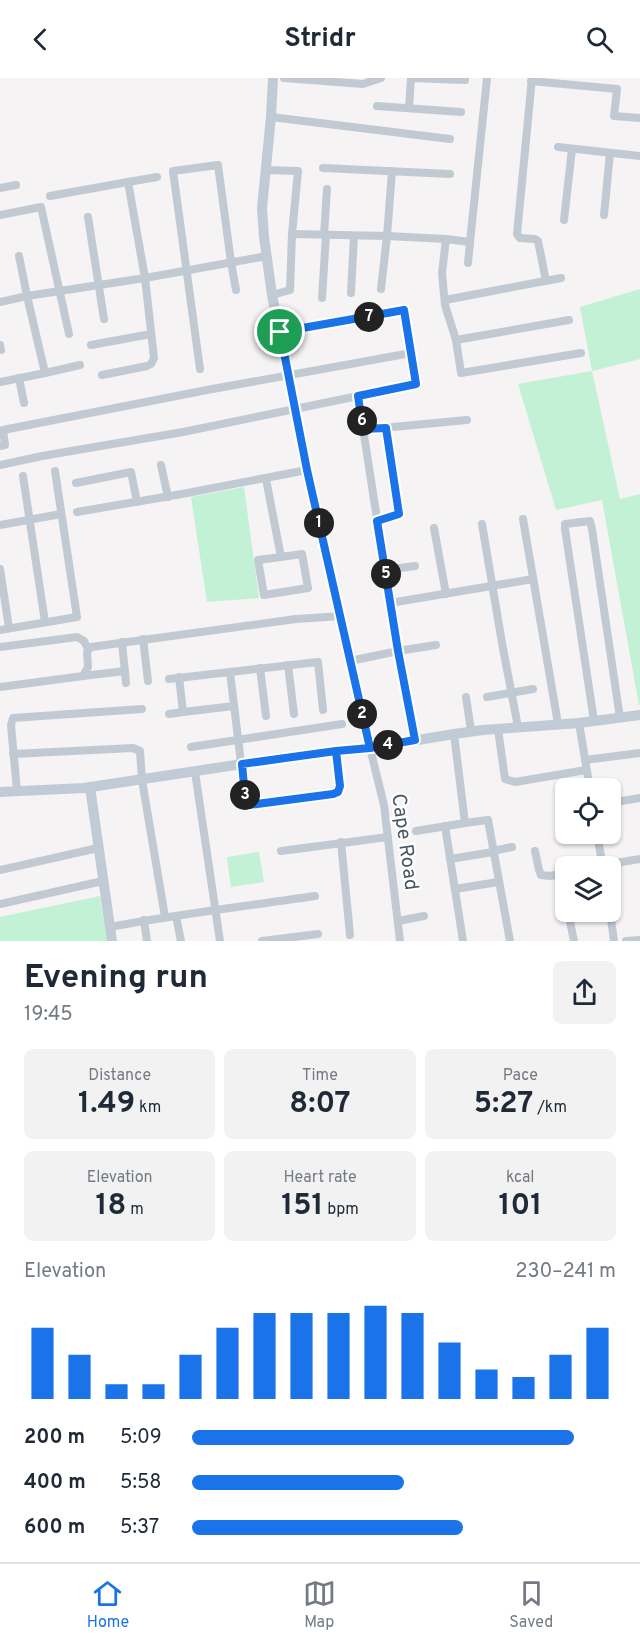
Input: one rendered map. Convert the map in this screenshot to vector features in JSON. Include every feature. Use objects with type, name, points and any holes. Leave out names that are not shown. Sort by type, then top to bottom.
[{"type":"street","points":[[273,78],[262,207],[272,295],[307,470],[370,748]]},
{"type":"street","points":[[284,78],[363,84],[381,78]]},
{"type":"street","points":[[409,108],[411,78],[465,80]]},
{"type":"street","points":[[468,263],[487,78]]},
{"type":"street","points":[[546,281],[538,241],[520,238],[517,232],[531,80],[580,82],[617,89],[614,116],[640,118]]},
{"type":"street","points":[[376,106],[461,112]]},
{"type":"street","points":[[271,117],[450,139]]},
{"type":"street","points":[[558,147],[640,156]]},
{"type":"street","points":[[564,220],[572,149]]},
{"type":"street","points":[[604,215],[610,153]]},
{"type":"street","points":[[200,369],[173,171],[218,165],[236,290]]},
{"type":"street","points":[[323,168],[450,174]]},
{"type":"street","points":[[265,170],[298,171],[290,290],[272,295]]},
{"type":"street","points":[[381,289],[392,171]]},
{"type":"street","points":[[50,196],[157,177]]},
{"type":"street","points":[[102,375],[151,364],[154,358],[145,278],[128,182]]},
{"type":"street","points":[[0,188],[16,185]]},
{"type":"street","points":[[322,298],[327,189]]},
{"type":"street","points":[[0,215],[41,207],[69,334]]},
{"type":"street","points":[[88,217],[104,319]]},
{"type":"street","points":[[292,234],[387,236],[470,242]]},
{"type":"street","points":[[351,293],[354,236]]},
{"type":"street","points":[[446,239],[442,273],[445,300],[456,340],[461,373],[581,353]]},
{"type":"street","points":[[19,256],[45,373]]},
{"type":"street","points":[[0,302],[267,256]]},
{"type":"street","points":[[445,300],[561,278]]},
{"type":"street","points":[[0,465],[183,432],[416,384],[404,310],[280,332]]},
{"type":"street","points":[[456,340],[569,320]]},
{"type":"street","points":[[91,345],[151,334]]},
{"type":"street","points":[[3,430],[411,353]]},
{"type":"street","points":[[0,382],[80,365]]},
{"type":"street","points":[[19,378],[24,403]]},
{"type":"street","points":[[358,396],[390,603],[415,740]]},
{"type":"street","points":[[363,429],[467,420]]},
{"type":"street","points":[[0,421],[5,445],[0,446]]},
{"type":"street","points":[[377,521],[399,514],[386,428]]},
{"type":"street","points":[[161,465],[168,497]]},
{"type":"street","points":[[77,512],[307,470]]},
{"type":"street","points":[[0,569],[4,629],[77,617],[55,471]]},
{"type":"street","points":[[76,483],[131,472],[137,502]]},
{"type":"street","points":[[23,476],[45,622]]},
{"type":"street","points":[[266,478],[281,556]]},
{"type":"street","points":[[0,525],[61,514]]},
{"type":"street","points":[[523,519],[558,724]]},
{"type":"street","points":[[594,721],[565,524],[583,521],[590,521],[592,529],[620,718]]},
{"type":"street","points":[[482,524],[518,727]]},
{"type":"street","points":[[434,528],[446,594]]},
{"type":"street","points":[[302,554],[308,588],[264,595],[258,560],[281,556],[302,554]]},
{"type":"street","points":[[385,570],[415,566]]},
{"type":"street","points":[[390,603],[533,579]]},
{"type":"street","points":[[88,649],[143,639],[341,616]]},
{"type":"street","points":[[0,647],[81,638],[88,649],[86,654],[88,667],[83,676]]},
{"type":"street","points":[[143,639],[148,681]]},
{"type":"street","points":[[122,642],[126,683]]},
{"type":"street","points":[[350,661],[436,645]]},
{"type":"street","points":[[169,679],[328,660]]},
{"type":"street","points":[[318,662],[323,710]]},
{"type":"street","points":[[288,665],[294,714]]},
{"type":"street","points":[[260,668],[266,716]]},
{"type":"street","points":[[0,687],[125,671]]},
{"type":"street","points":[[230,672],[247,804],[338,792],[340,786],[336,751]]},
{"type":"street","points":[[179,678],[183,712]]},
{"type":"street","points":[[487,697],[533,689]]},
{"type":"street","points":[[466,697],[471,731]]},
{"type":"street","points":[[169,714],[234,706]]},
{"type":"street","points":[[17,792],[11,725],[14,718],[142,709]]},
{"type":"street","points":[[0,792],[90,787],[242,764],[370,748],[471,731],[640,716]]},
{"type":"street","points":[[579,723],[588,778]]},
{"type":"street","points":[[191,747],[342,724]]},
{"type":"street","points":[[498,729],[505,779],[515,782],[586,770]]},
{"type":"street","points":[[454,734],[465,823]]},
{"type":"street","points":[[13,754],[136,748],[141,753],[142,780],[165,917]]},
{"type":"street","name":"Cape Road","points":[[370,748],[384,805],[400,941]]},
{"type":"street","points":[[585,760],[640,753]]},
{"type":"street","points":[[195,772],[220,941]]},
{"type":"street","points":[[90,787],[112,941]]},
{"type":"street","points":[[621,801],[640,798]]},
{"type":"street","points":[[416,831],[488,820],[510,941]]},
{"type":"street","points":[[445,826],[464,941]]},
{"type":"street","points":[[281,851],[388,837]]},
{"type":"street","points":[[341,842],[350,935]]},
{"type":"street","points":[[450,859],[512,847]]},
{"type":"street","points":[[0,870],[98,848]]},
{"type":"street","points":[[535,851],[542,875],[555,875]]},
{"type":"street","points":[[621,863],[640,859]]},
{"type":"street","points":[[0,904],[103,881]]},
{"type":"street","points":[[455,889],[498,882]]},
{"type":"street","points":[[110,927],[144,920],[315,896]]},
{"type":"street","points":[[176,916],[181,941]]},
{"type":"street","points":[[398,921],[424,916]]},
{"type":"street","points":[[144,920],[147,941]]},
{"type":"street","points":[[570,922],[574,941]]},
{"type":"street","points":[[611,922],[614,941]]},
{"type":"street","points":[[262,941],[318,934]]},
{"type":"street","points":[[626,941],[640,940]]},
{"type":"green space","points":[[640,289],[640,359],[592,371],[580,307]]},
{"type":"green space","points":[[592,371],[620,499],[640,494],[640,705],[602,500],[556,510],[518,384]]},
{"type":"green space","points":[[244,487],[259,598],[207,602],[191,497]]},
{"type":"green space","points":[[259,852],[264,882],[231,887],[227,857]]},
{"type":"green space","points":[[100,896],[107,941],[0,941],[0,917]]},
{"type":"route","points":[[280,332],[307,470],[370,748],[336,751],[242,764],[245,796],[249,805],[333,794],[338,792],[340,786],[336,751],[370,748],[415,740],[377,521],[399,514],[393,466],[386,428],[363,429],[358,396],[416,384],[404,310],[280,332]]}]
